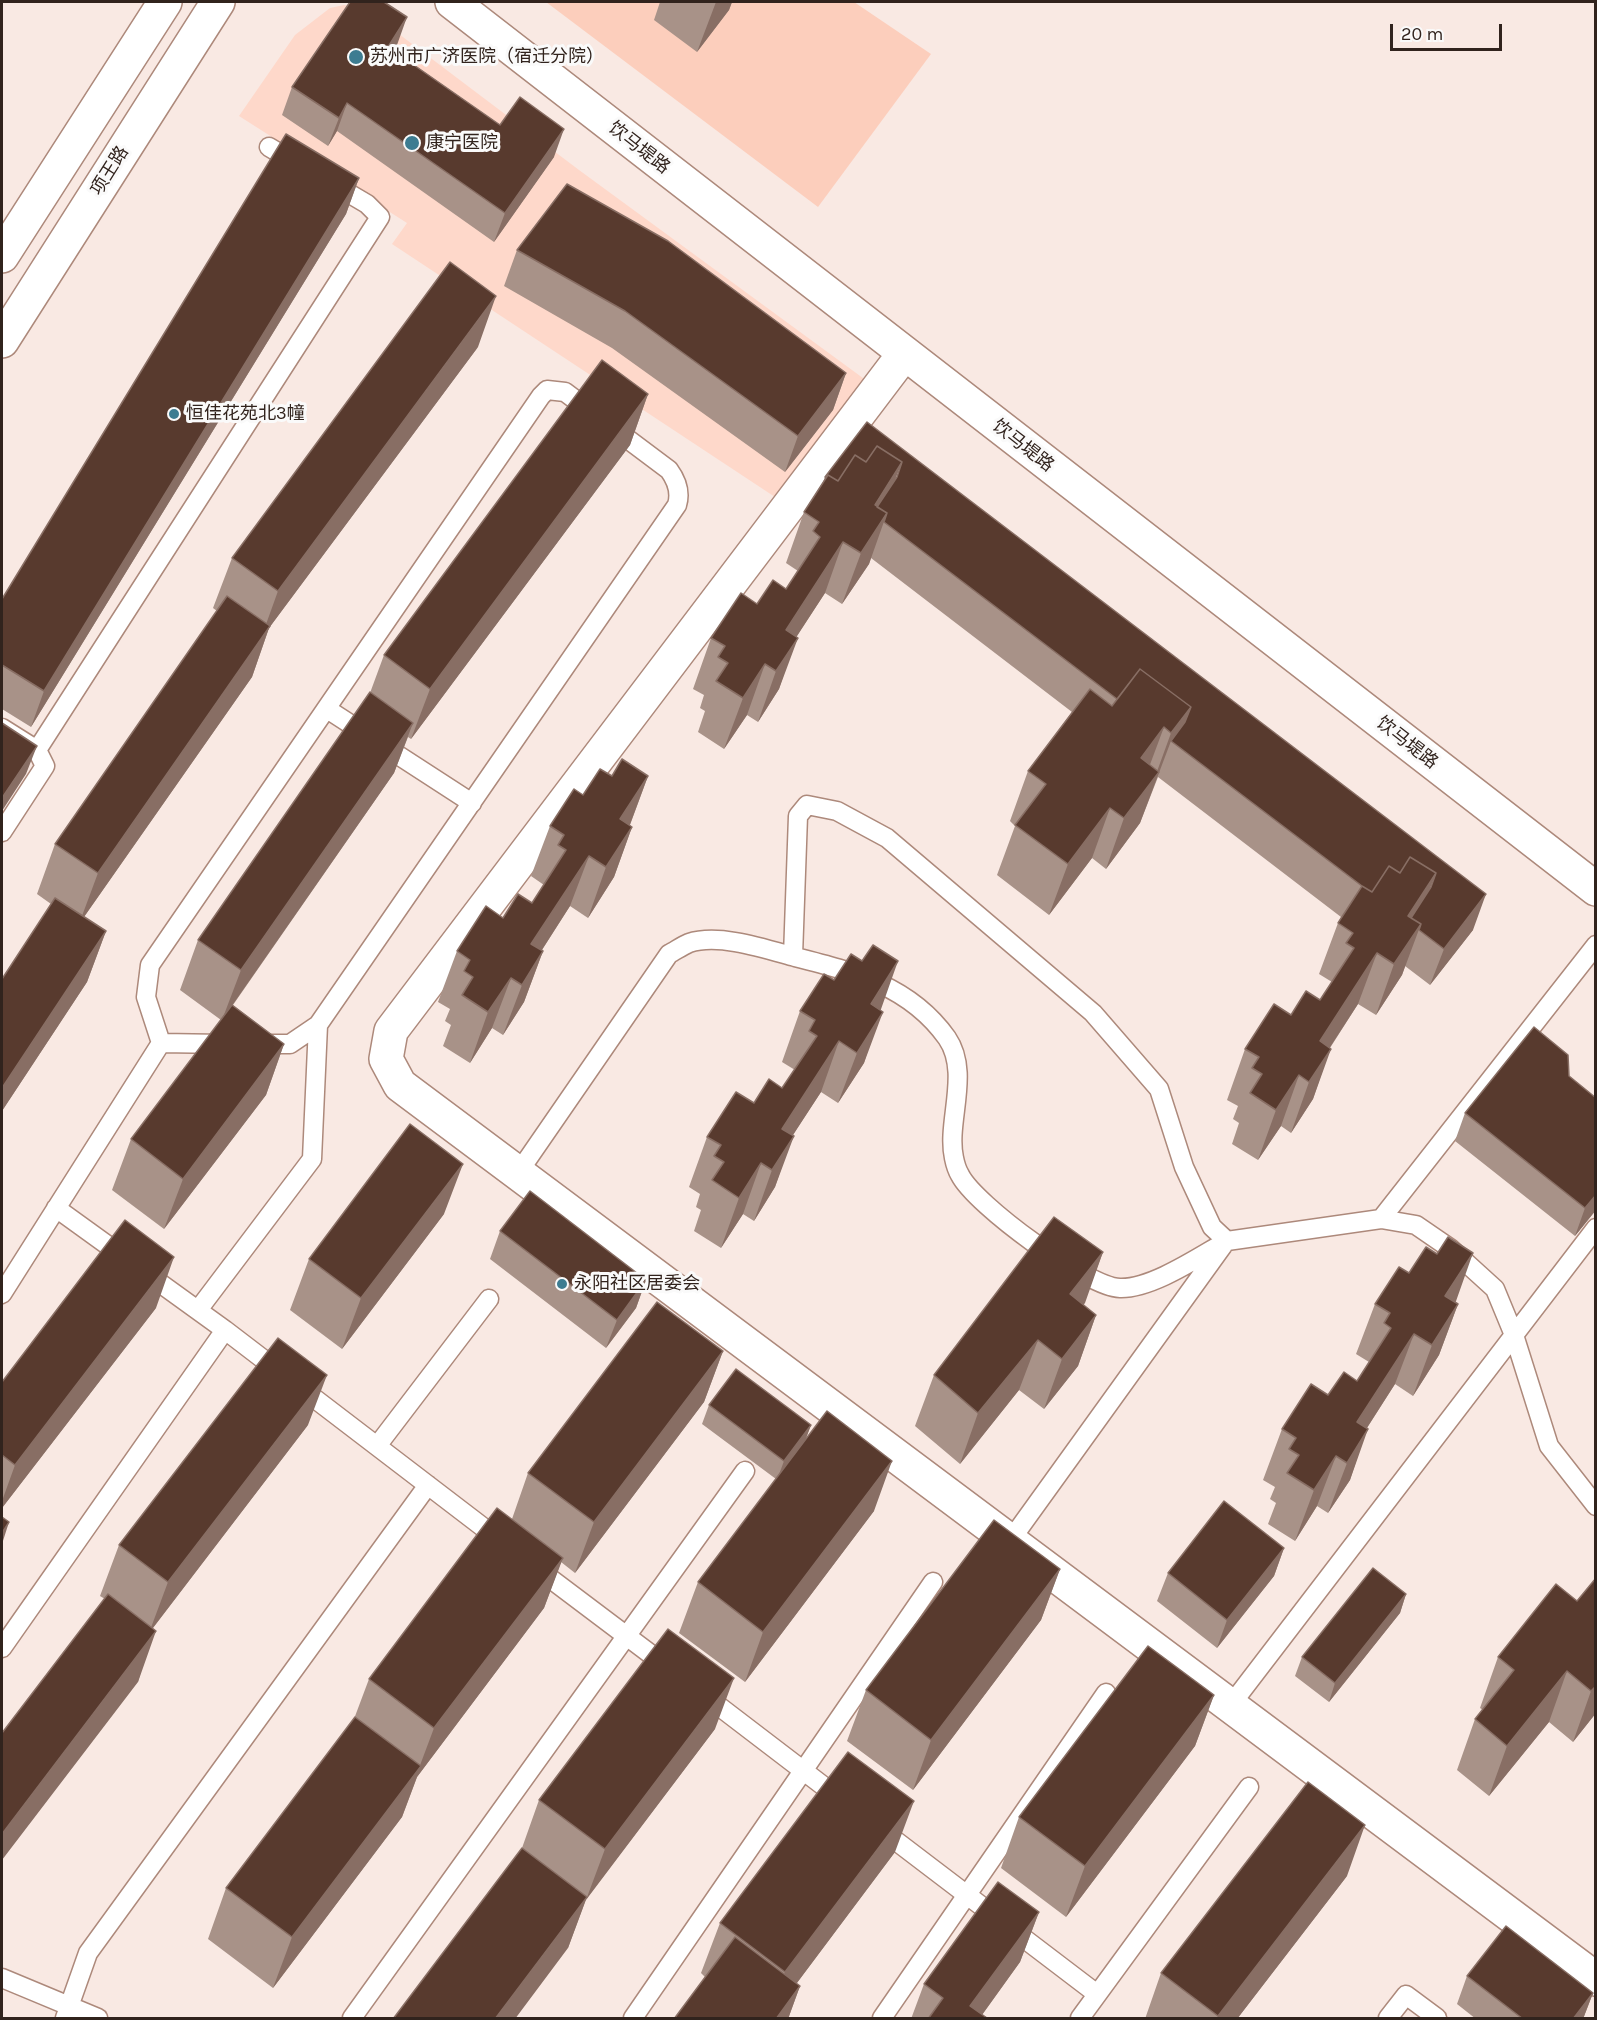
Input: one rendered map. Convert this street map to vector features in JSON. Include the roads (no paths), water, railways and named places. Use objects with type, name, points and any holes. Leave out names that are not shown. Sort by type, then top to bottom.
[{"type":"street","points":[[2,256],[165,2]]},
{"type":"street","name":"项王路","points":[[2,341],[218,2]]},
{"type":"street","name":"饮马堤路","points":[[452,2],[1596,889]]},
{"type":"street","points":[[904,354],[391,1031],[386,1059],[400,1085],[1596,1980]]},
{"type":"lane","points":[[37,750],[380,217],[367,204],[269,147]]},
{"type":"lane","points":[[548,390],[572,396],[669,471],[675,478],[680,497],[677,505],[318,1025],[290,1044],[161,1043],[146,998],[150,965],[542,396],[548,390]]},
{"type":"lane","points":[[327,708],[472,803]]},
{"type":"lane","points":[[2,728],[37,750],[45,766],[2,832]]},
{"type":"lane","points":[[793,956],[798,816],[807,805],[813,804],[837,811],[887,838],[1093,1013],[1160,1089],[1184,1167],[1212,1227],[1227,1240]]},
{"type":"lane","points":[[518,1173],[669,954],[689,943],[711,941],[752,945],[859,975],[902,994],[919,1006],[949,1041],[957,1063],[953,1156],[960,1177],[998,1215],[1045,1252],[1093,1279],[1120,1288],[1159,1279],[1227,1240],[1381,1219],[1416,1225],[1451,1249],[1495,1289],[1514,1335],[1549,1446],[1596,1506]]},
{"type":"lane","points":[[1381,1219],[1596,945]]},
{"type":"lane","points":[[198,1311],[312,1159],[318,1025]]},
{"type":"lane","points":[[2,1294],[161,1043]]},
{"type":"lane","points":[[56,1208],[225,1330],[1097,1994]]},
{"type":"lane","points":[[1230,1706],[1596,1228]]},
{"type":"lane","points":[[1010,1541],[1227,1240]]},
{"type":"lane","points":[[377,1446],[489,1299]]},
{"type":"lane","points":[[2,1648],[225,1330]]},
{"type":"lane","points":[[351,2019],[745,1471]]},
{"type":"lane","points":[[67,2012],[88,1953],[428,1485]]},
{"type":"lane","points":[[633,2019],[933,1582]]},
{"type":"lane","points":[[882,2019],[1106,1693]]},
{"type":"lane","points":[[1080,2019],[1249,1787]]},
{"type":"lane","points":[[2,1978],[67,2012],[98,2019]]},
{"type":"lane","points":[[1388,2019],[1406,1995],[1437,2019]]},
{"type":"place","name":"苏州市广济医院（宿迁分院）","points":[[356,57]]},
{"type":"place","name":"康宁医院","points":[[412,143]]},
{"type":"place","name":"恒佳花苑北3幢","points":[[174,414]]},
{"type":"place","name":"永阳社区居委会","points":[[562,1284]]}]
